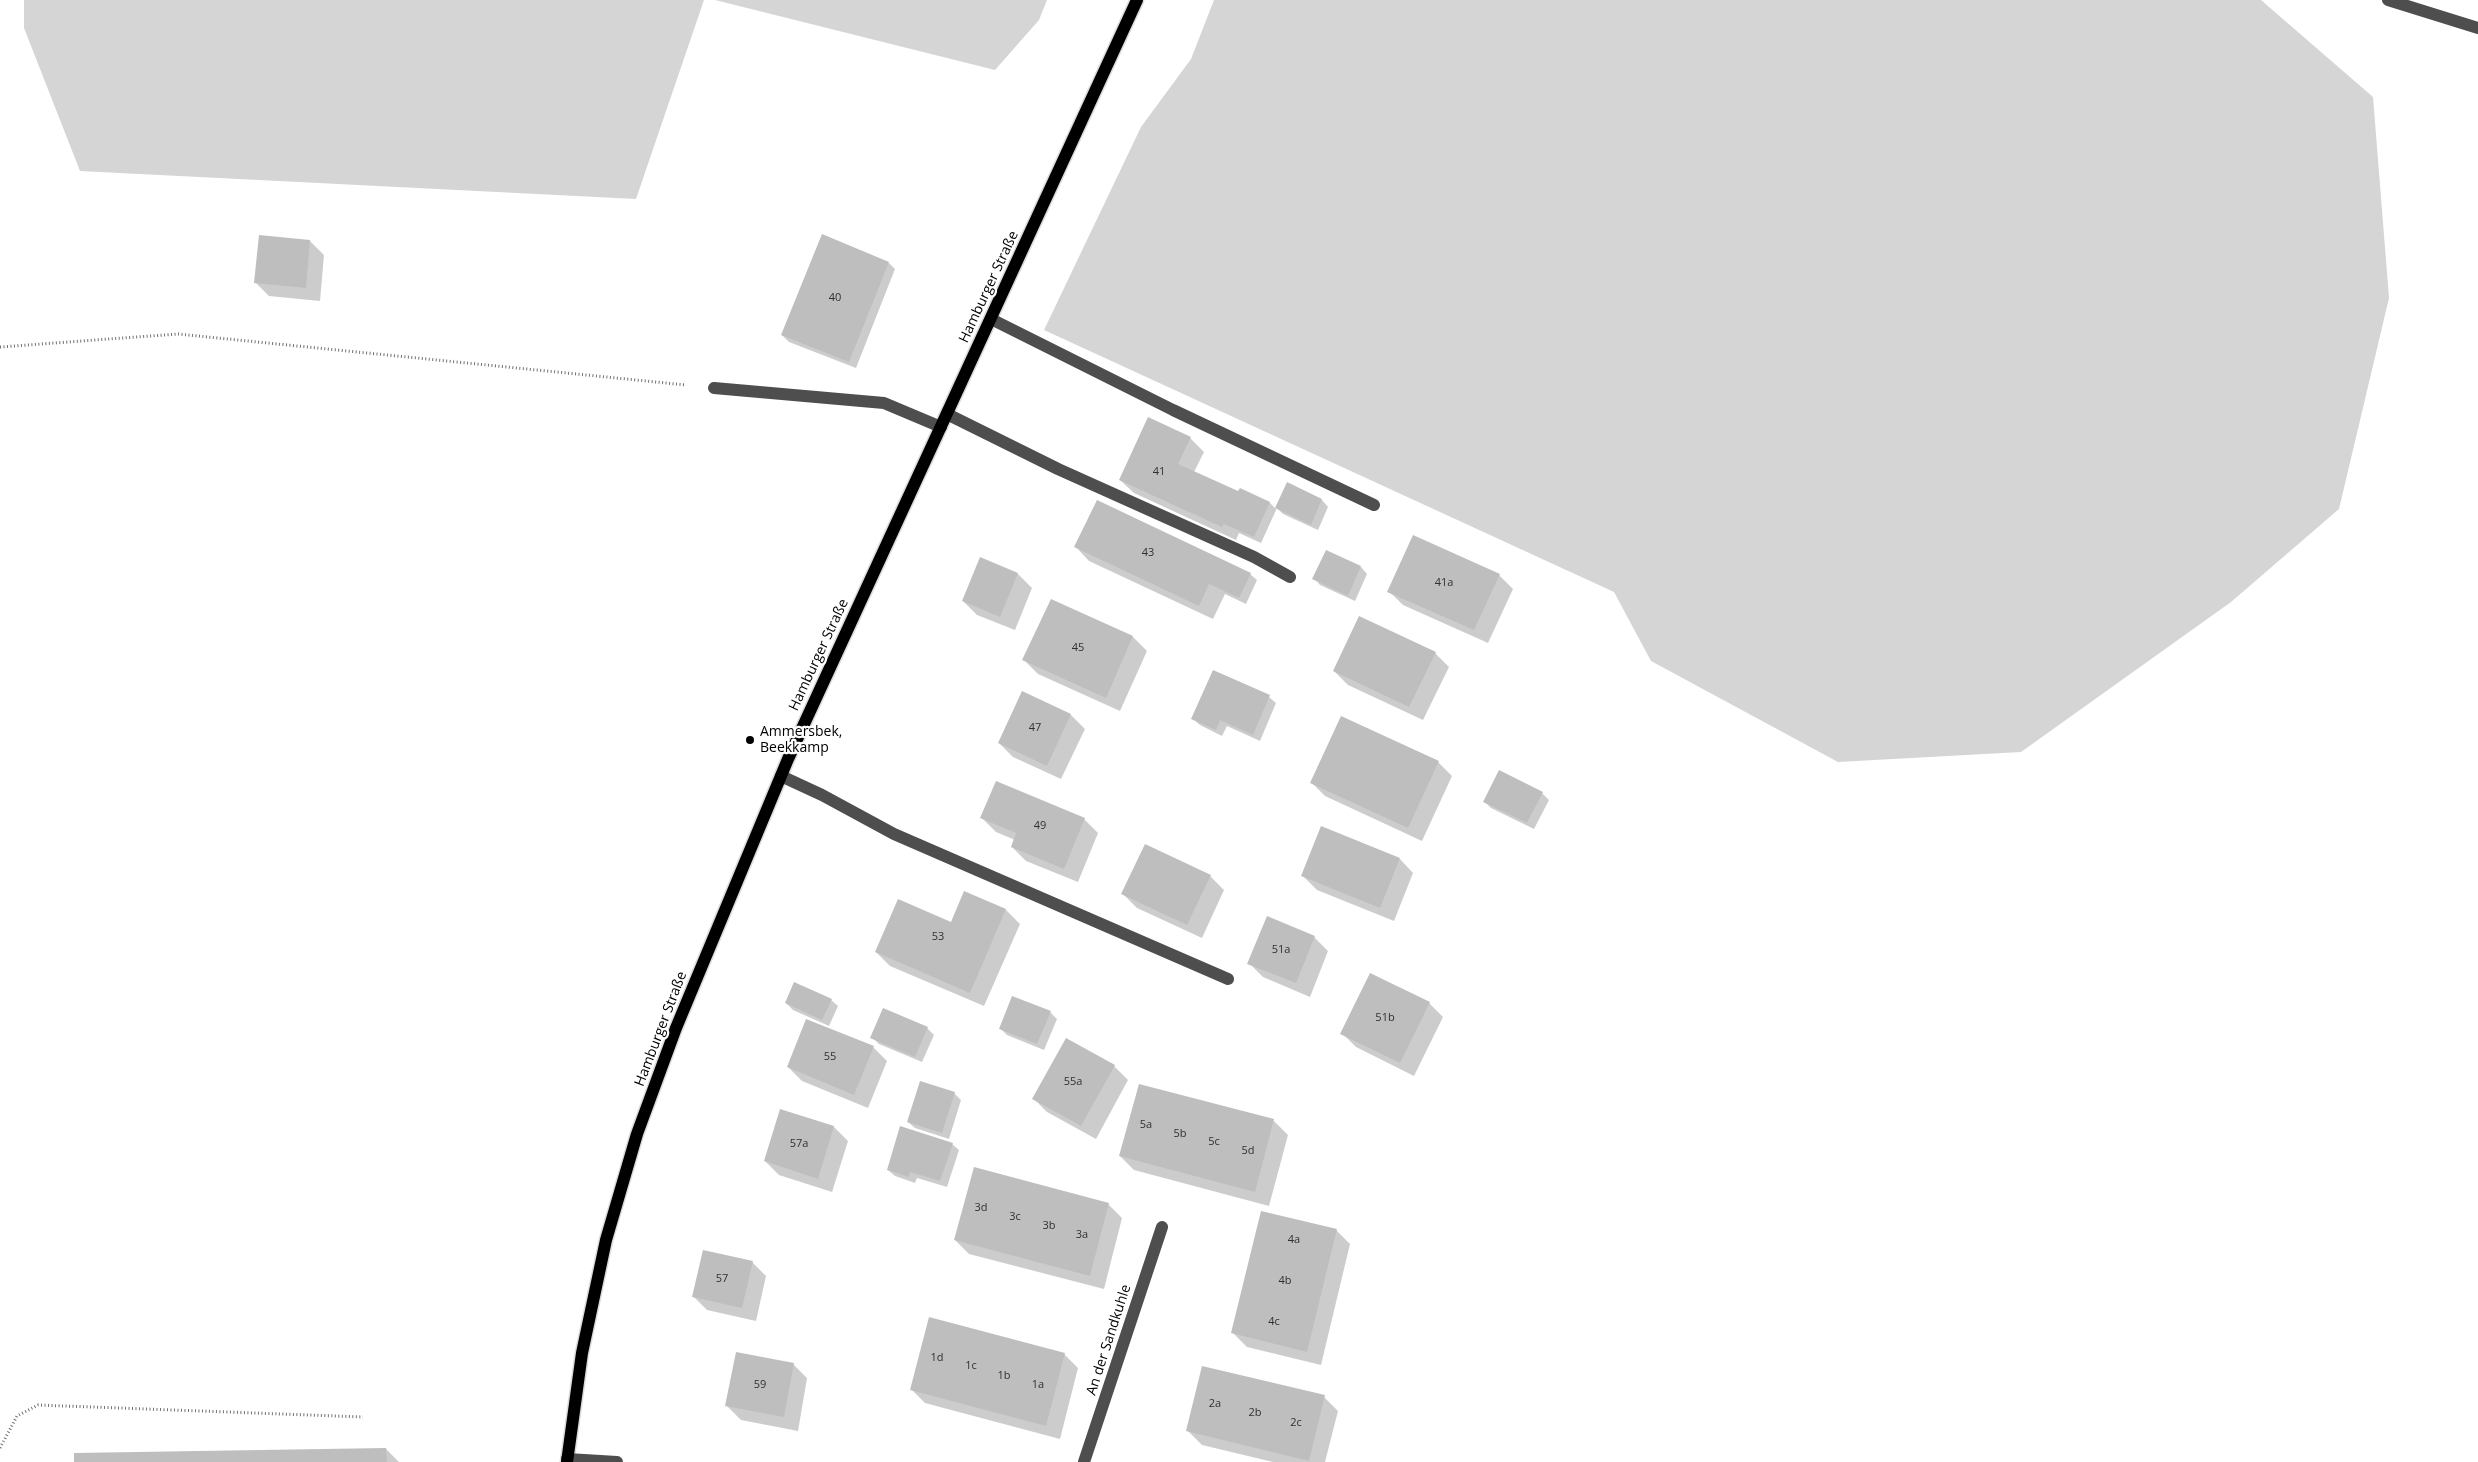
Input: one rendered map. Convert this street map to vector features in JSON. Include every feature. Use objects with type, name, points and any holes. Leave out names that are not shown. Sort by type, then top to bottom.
[{"type":"main road","name":"Hamburger Straße","points":[[567,1461],[582,1353],[602,1258],[637,1134],[676,1028],[781,776],[1136,0]]},
{"type":"street","points":[[2388,0],[2478,28]]},
{"type":"street","points":[[991,319],[1173,410],[1374,505]]},
{"type":"street","points":[[714,388],[884,403],[941,427]]},
{"type":"street","points":[[947,414],[1058,468],[1254,557],[1290,577]]},
{"type":"street","points":[[781,776],[822,795],[894,834],[1228,979]]},
{"type":"street","name":"An der Sandkuhle","points":[[1084,1462],[1162,1227]]},
{"type":"street","points":[[567,1461],[617,1462]]},
{"type":"path","points":[[0,347],[178,334],[714,388]]},
{"type":"path","points":[[0,1448],[18,1416],[38,1405],[363,1418]]},
{"type":"shaded area","points":[[24,0],[704,0],[636,199],[80,171],[24,28]]},
{"type":"shaded area","points":[[715,0],[1047,0],[1039,20],[995,70]]},
{"type":"shaded area","points":[[1214,0],[2261,0],[2373,97],[2389,298],[2339,509],[2231,602],[2021,752],[1838,762],[1651,661],[1614,592],[1044,330],[1141,127],[1191,59]]},
{"type":"building","points":[[822,234],[889,262],[849,362],[781,335]]},
{"type":"building","points":[[259,235],[310,240],[306,288],[254,283]]},
{"type":"building","points":[[1148,417],[1191,437],[1178,464],[1238,491],[1240,488],[1270,502],[1254,537],[1224,524],[1222,527],[1119,480]]},
{"type":"building","points":[[1287,482],[1322,499],[1311,525],[1275,508]]},
{"type":"building","points":[[1097,500],[1251,573],[1239,598],[1209,584],[1199,606],[1074,547]]},
{"type":"building","points":[[1413,535],[1500,574],[1474,630],[1387,592]]},
{"type":"building","points":[[1326,550],[1361,566],[1348,596],[1312,579]]},
{"type":"building","points":[[980,557],[1018,573],[1000,617],[962,601]]},
{"type":"building","points":[[1051,599],[1133,636],[1106,698],[1022,660]]},
{"type":"building","points":[[1359,616],[1436,652],[1409,707],[1333,671]]},
{"type":"building","points":[[1213,670],[1270,695],[1253,735],[1220,720],[1216,730],[1191,719]]},
{"type":"building","points":[[1022,691],[1071,714],[1047,766],[998,743]]},
{"type":"building","points":[[1341,716],[1439,761],[1408,828],[1310,783]]},
{"type":"building","points":[[1499,770],[1543,792],[1527,823],[1483,802]]},
{"type":"building","points":[[996,781],[1085,818],[1064,869],[1011,847],[1016,833],[980,818]]},
{"type":"building","points":[[1321,826],[1400,858],[1380,908],[1301,876]]},
{"type":"building","points":[[1145,844],[1211,875],[1187,925],[1121,894]]},
{"type":"building","points":[[964,891],[1006,909],[970,993],[875,952],[898,899],[951,922]]},
{"type":"building","points":[[1267,916],[1315,936],[1296,983],[1247,964]]},
{"type":"building","points":[[1370,973],[1430,1002],[1400,1063],[1340,1034]]},
{"type":"building","points":[[794,982],[832,999],[822,1020],[785,1003]]},
{"type":"building","points":[[1012,996],[1051,1011],[1037,1044],[999,1029]]},
{"type":"building","points":[[883,1008],[928,1027],[915,1057],[870,1038]]},
{"type":"building","points":[[806,1019],[874,1046],[854,1095],[787,1067]]},
{"type":"building","points":[[1066,1038],[1115,1065],[1081,1126],[1032,1099]]},
{"type":"building","points":[[920,1081],[955,1092],[942,1133],[907,1122]]},
{"type":"building","points":[[1139,1084],[1274,1119],[1255,1192],[1119,1156]]},
{"type":"building","points":[[780,1109],[834,1126],[818,1179],[764,1161]]},
{"type":"building","points":[[900,1126],[953,1143],[940,1181],[910,1172],[909,1177],[887,1170]]},
{"type":"building","points":[[974,1167],[1109,1203],[1090,1276],[954,1240]]},
{"type":"building","points":[[1261,1211],[1337,1229],[1307,1352],[1231,1333]]},
{"type":"building","points":[[703,1250],[753,1261],[742,1308],[692,1297]]},
{"type":"building","points":[[929,1317],[1065,1353],[1046,1426],[910,1390]]},
{"type":"building","points":[[736,1352],[794,1363],[784,1417],[725,1406]]},
{"type":"building","points":[[1202,1366],[1325,1395],[1309,1461],[1186,1431]]},
{"type":"building","points":[[386,1448],[387,1462],[74,1462],[74,1453]]},
{"type":"place","name":"Ammersbek, Beekkamp","points":[[750,740]]}]
